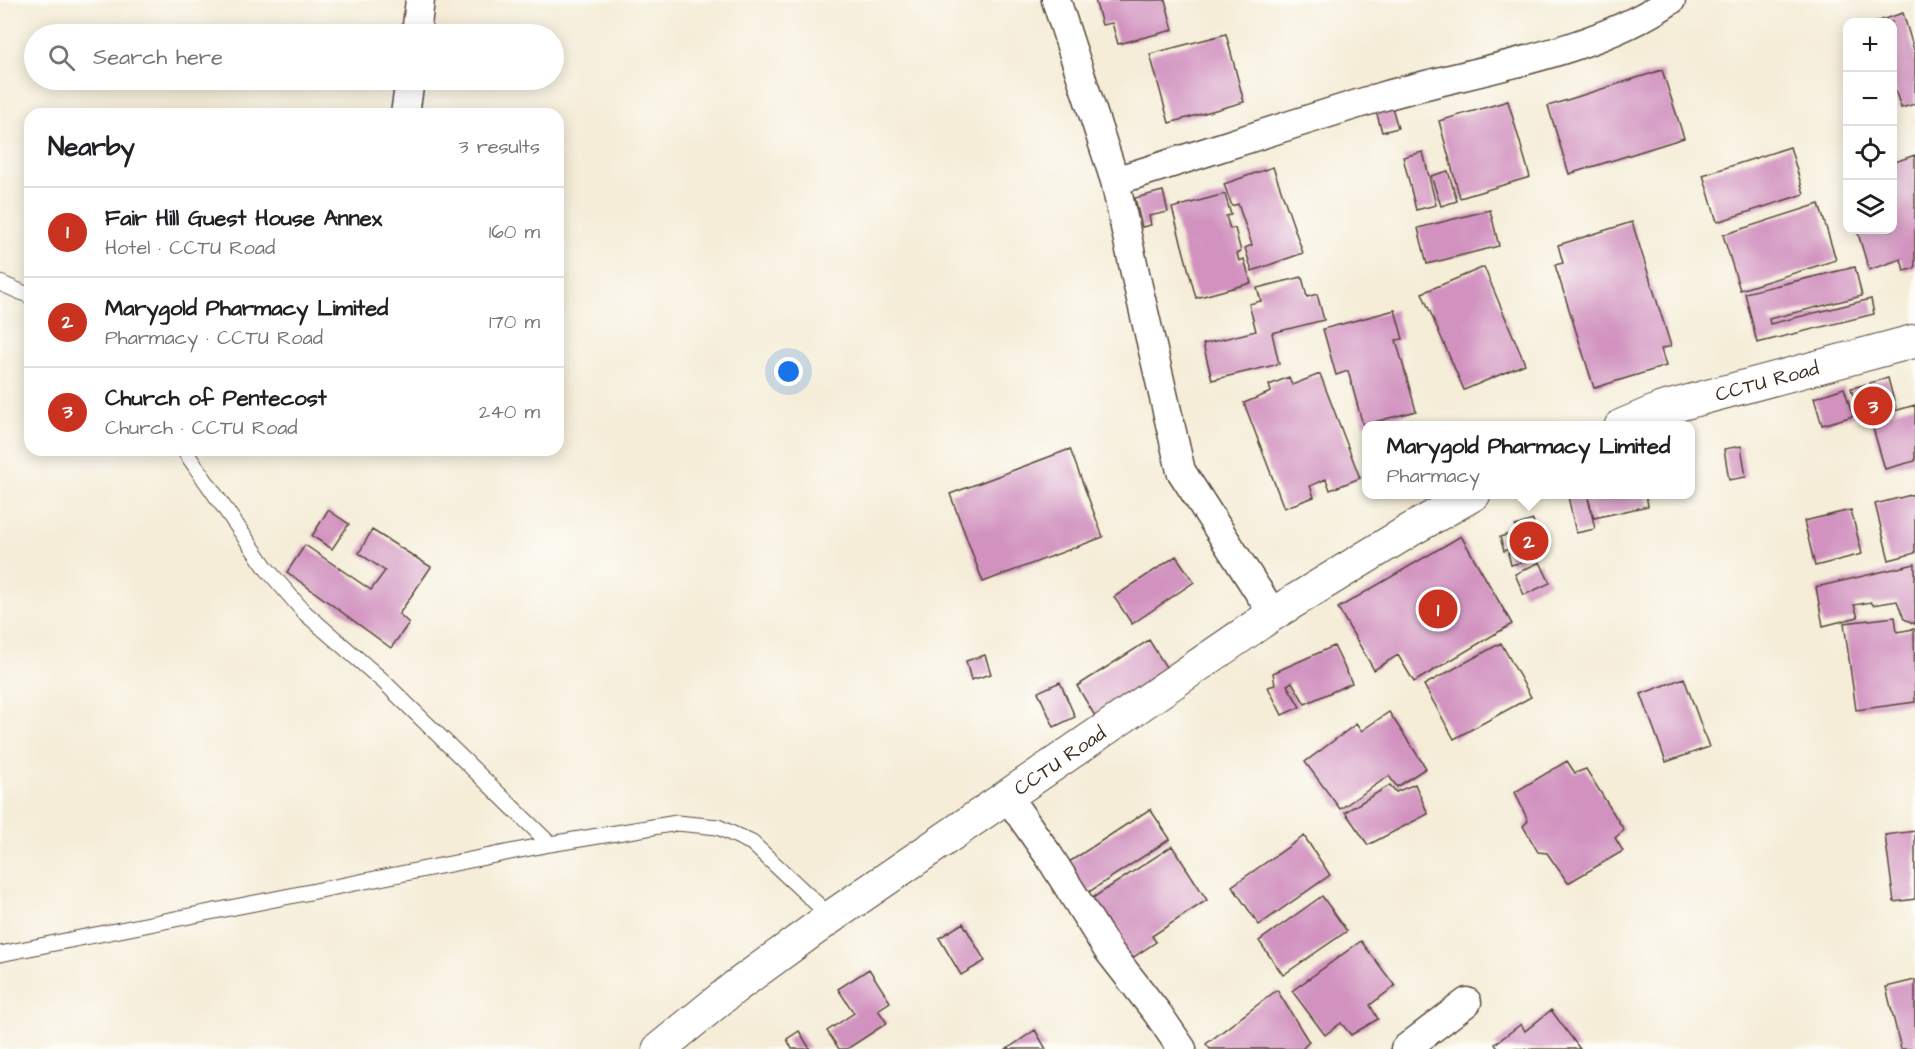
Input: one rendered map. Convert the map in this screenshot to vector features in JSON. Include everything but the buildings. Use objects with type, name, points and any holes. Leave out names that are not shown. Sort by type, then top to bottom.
[{"type":"street","points":[[417,24],[420,0]]},
{"type":"street","points":[[1056,0],[1115,181],[1181,471],[1273,614]]},
{"type":"street","points":[[1115,181],[1384,96],[1567,48],[1634,22],[1671,0]]},
{"type":"street","points":[[406,108],[409,90]]},
{"type":"street","name":"CCTU Road","points":[[1633,421],[1661,409],[1915,341]]},
{"type":"street","name":"CCTU Road","points":[[659,1049],[735,987],[831,917],[1273,614],[1467,499]]},
{"type":"street","points":[[1007,796],[1049,856],[1108,950],[1182,1049]]},
{"type":"street","points":[[1405,1049],[1467,1002]]},
{"type":"lane","points":[[0,284],[24,294]]},
{"type":"lane","points":[[188,456],[267,569],[304,612],[383,681],[550,844]]},
{"type":"lane","points":[[0,954],[550,844],[677,823],[718,827],[752,843],[831,917]]},
{"type":"place","name":"Church of Pentecost","points":[[1873,406]]},
{"type":"place","name":"Marygold Pharmacy Limited","points":[[1529,541]]},
{"type":"place","name":"Fair Hill Guest House Annex","points":[[1438,609]]}]
